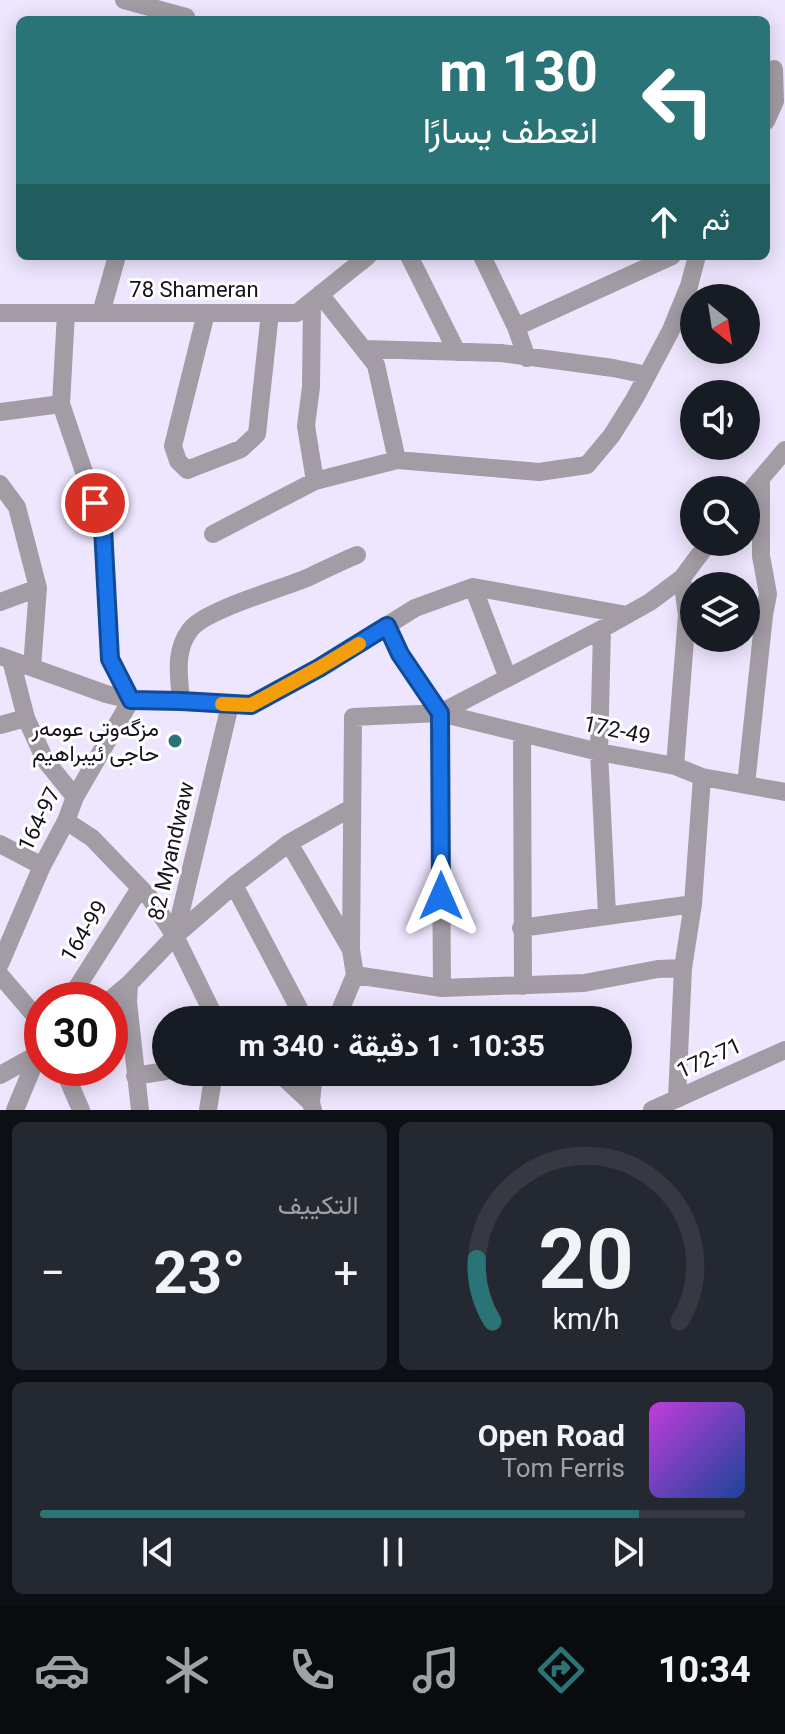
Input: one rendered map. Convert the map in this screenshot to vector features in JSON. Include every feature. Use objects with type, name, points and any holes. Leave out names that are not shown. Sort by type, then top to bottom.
[{"type":"street","points":[[124,0],[188,12]]},
{"type":"street","points":[[770,112],[775,101],[775,67]]},
{"type":"street","points":[[101,313],[116,260]]},
{"type":"street","name":"78 Shameran","points":[[0,313],[297,313],[363,260]]},
{"type":"street","points":[[411,260],[457,352]]},
{"type":"street","points":[[484,260],[516,327],[527,358]]},
{"type":"street","points":[[516,327],[663,260]]},
{"type":"street","points":[[213,534],[315,481],[397,460],[539,472],[587,465],[612,435],[671,330],[696,260]]},
{"type":"street","points":[[316,298],[376,365],[397,460]]},
{"type":"street","points":[[315,481],[306,426],[316,298]]},
{"type":"street","points":[[66,313],[61,404],[103,528],[110,659],[131,700]]},
{"type":"street","points":[[206,313],[173,446],[178,461],[187,470],[241,449],[257,434],[270,313]]},
{"type":"street","points":[[364,349],[501,353],[647,375]]},
{"type":"street","points":[[0,412],[61,404]]},
{"type":"street","points":[[760,607],[768,594],[761,556],[761,479],[785,450]]},
{"type":"street","points":[[0,484],[17,507],[38,588],[32,667]]},
{"type":"street","points":[[181,701],[178,655],[190,629],[230,606],[297,582],[357,555]]},
{"type":"street","points":[[342,1006],[355,975],[351,950],[353,717],[440,713],[602,629],[650,602],[680,580]]},
{"type":"street","points":[[6,658],[131,700],[251,705],[319,668],[415,608],[473,587],[627,615]]},
{"type":"street","points":[[473,587],[508,678]]},
{"type":"street","points":[[0,602],[38,588]]},
{"type":"street","points":[[768,594],[785,603]]},
{"type":"street","points":[[387,626],[400,654],[440,713],[442,988]]},
{"type":"street","points":[[602,629],[599,752],[607,914]]},
{"type":"street","points":[[675,766],[686,652]]},
{"type":"street","points":[[746,785],[753,652]]},
{"type":"street","points":[[6,658],[26,718],[45,760],[75,797]]},
{"type":"street","name":"164-97","points":[[0,964],[75,797],[131,700]]},
{"type":"street","name":"82 Myandwaw","points":[[129,984],[175,936],[230,705]]},
{"type":"street","name":"172-49","points":[[440,713],[599,752],[675,766],[702,777],[785,792]]},
{"type":"street","points":[[0,725],[26,718]]},
{"type":"street","points":[[522,734],[523,986]]},
{"type":"street","points":[[677,1098],[683,968],[693,904],[702,777]]},
{"type":"street","points":[[175,936],[289,843],[351,808]]},
{"type":"street","points":[[66,821],[92,838],[150,898],[175,936],[209,1006]]},
{"type":"street","points":[[289,843],[351,950]]},
{"type":"street","points":[[0,844],[42,866]]},
{"type":"street","points":[[234,885],[298,1006]]},
{"type":"street","name":"164-99","points":[[80,982],[140,888]]},
{"type":"street","points":[[521,928],[693,904]]},
{"type":"street","points":[[355,975],[442,988],[584,983],[658,969],[683,968]]},
{"type":"street","points":[[0,975],[24,1003]]},
{"type":"street","points":[[129,984],[128,1002],[140,1110]]},
{"type":"street","name":"172-71","points":[[652,1110],[785,1050]]},
{"type":"street","points":[[0,1075],[24,1060]]},
{"type":"street","points":[[135,1076],[152,1073]]},
{"type":"street","points":[[15,1110],[25,1086]]},
{"type":"street","points":[[71,1086],[81,1110]]},
{"type":"street","points":[[208,1110],[212,1086]]},
{"type":"street","points":[[292,1086],[312,1106]]},
{"type":"street","points":[[312,1106],[313,1086]]},
{"type":"slow traffic","points":[[222,704],[251,705],[359,644]]},
{"type":"place","name":"مزگەوتی عومەر حاجی ئیبراهیم","points":[[175,741]]},
{"type":"route","points":[[95,503],[103,528],[110,659],[131,700],[251,705],[387,626],[400,654],[440,713],[441,896]]}]
